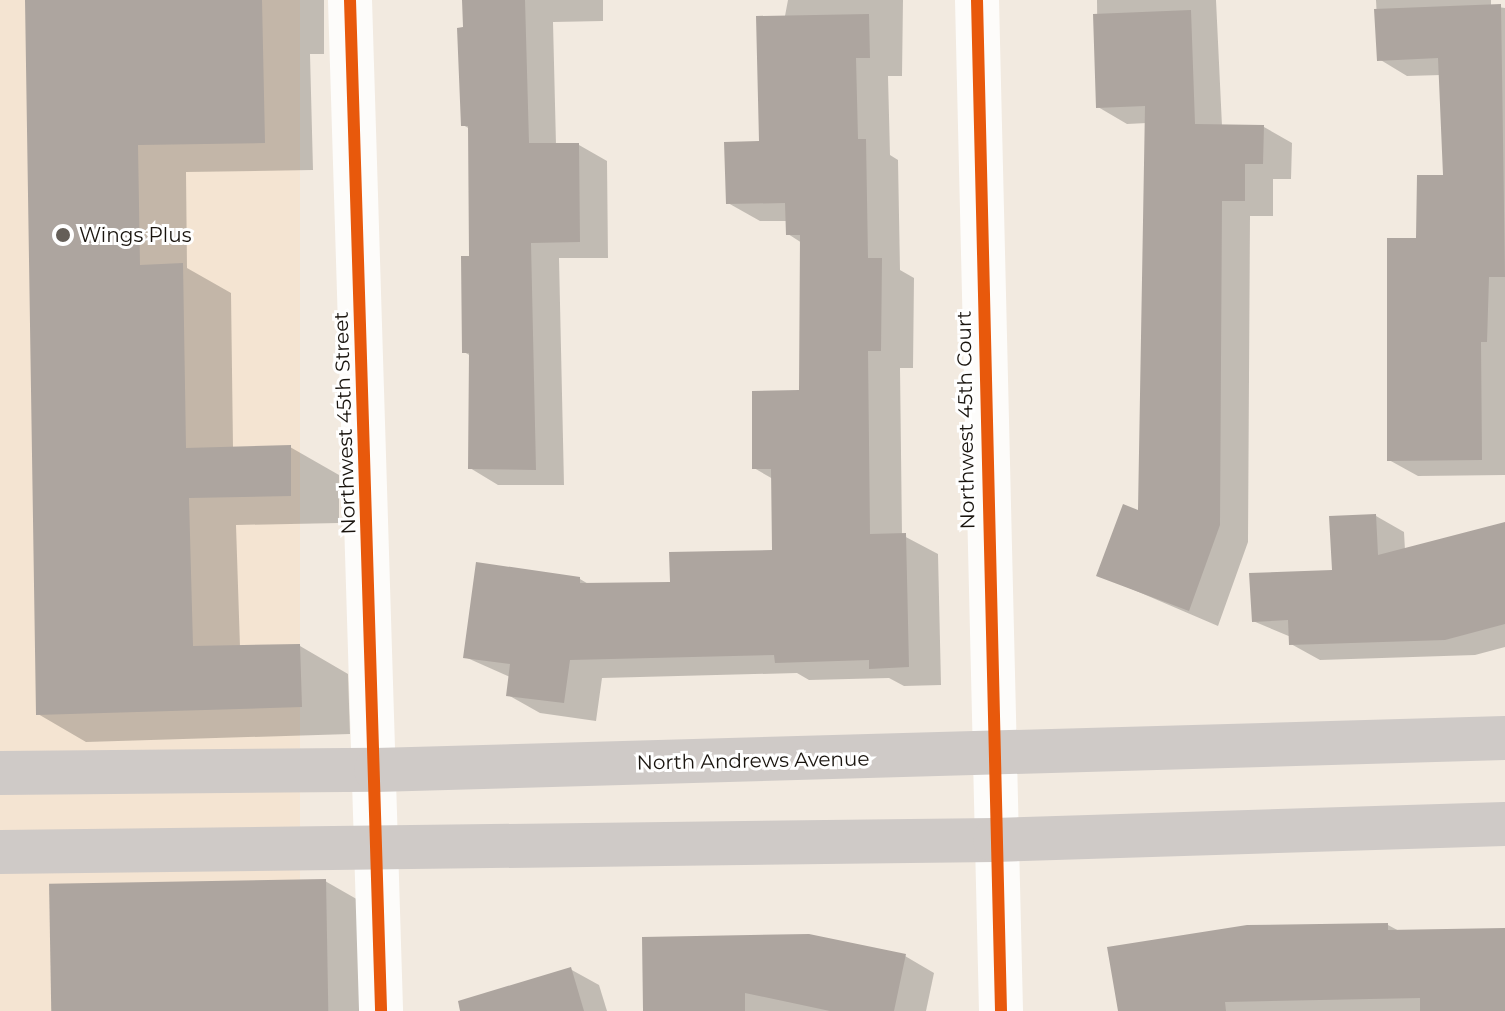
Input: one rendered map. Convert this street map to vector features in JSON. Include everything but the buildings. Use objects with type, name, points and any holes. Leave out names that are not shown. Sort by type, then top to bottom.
[{"type":"main road","name":"North Andrews Avenue","points":[[0,773],[376,770],[994,756],[1505,738]]},
{"type":"main road","points":[[0,852],[378,844],[995,840],[1505,824]]},
{"type":"street","name":"Northwest 45th Street","points":[[350,0],[381,1011]]},
{"type":"street","name":"Northwest 45th Court","points":[[977,0],[1001,1011]]},
{"type":"shaded area","points":[[0,0],[300,0],[300,1011],[0,1011]]},
{"type":"cycle path","points":[[350,0],[381,1011]]},
{"type":"cycle path","points":[[977,0],[1001,1011]]},
{"type":"place","name":"Wings Plus","points":[[63,235]]}]
